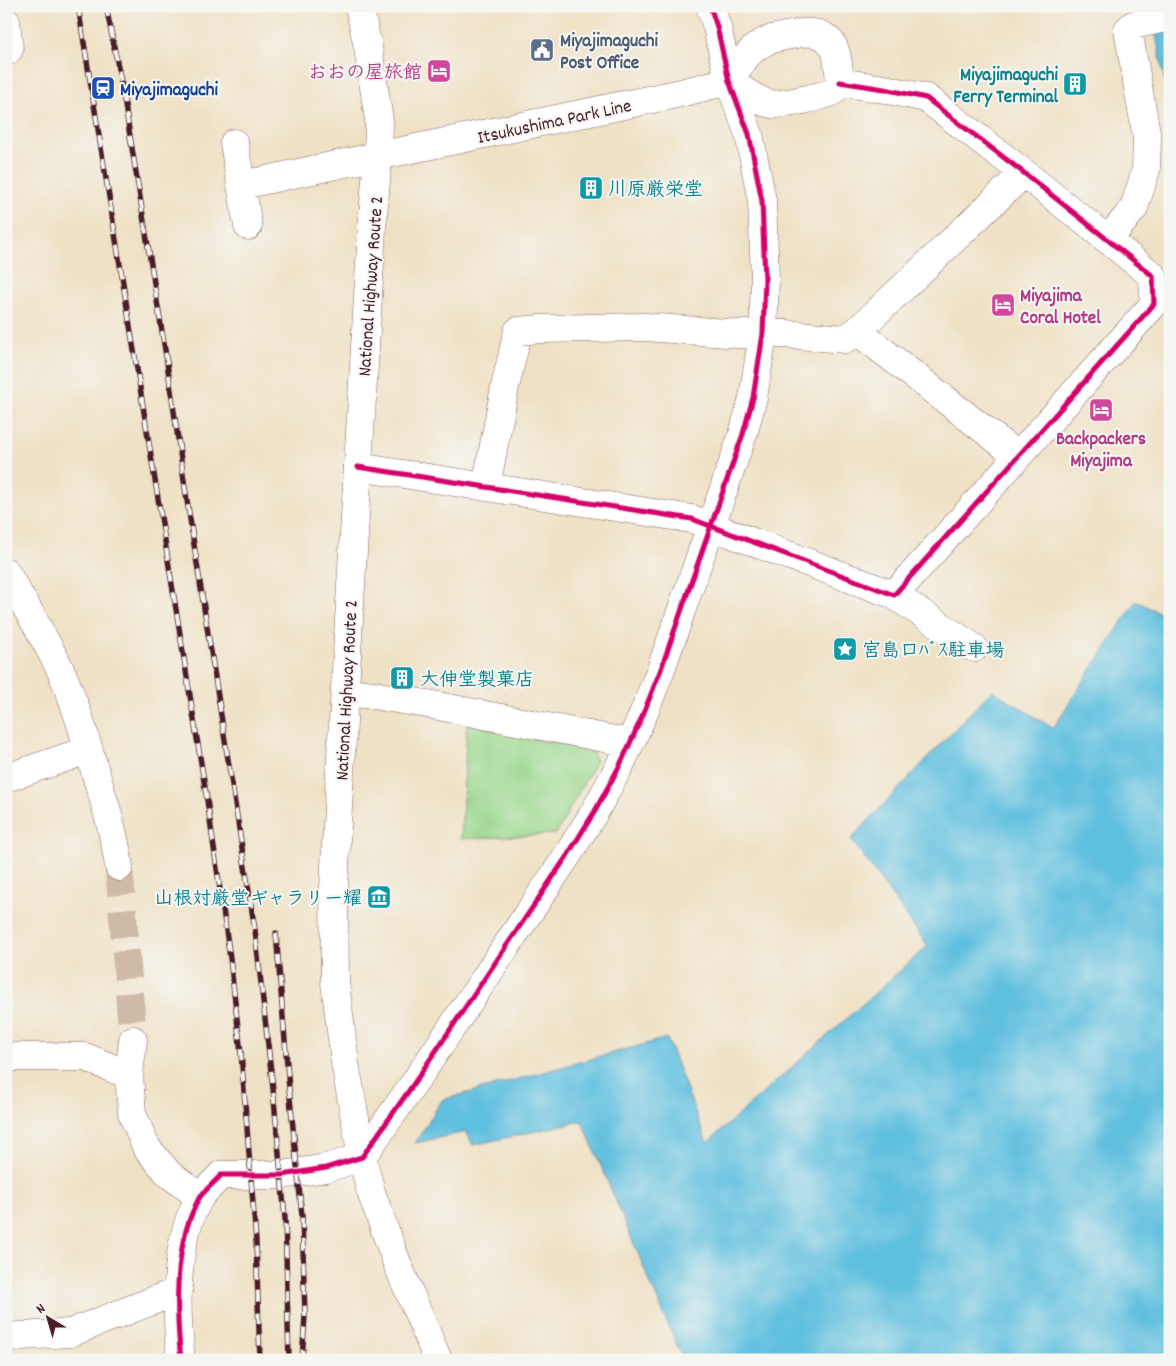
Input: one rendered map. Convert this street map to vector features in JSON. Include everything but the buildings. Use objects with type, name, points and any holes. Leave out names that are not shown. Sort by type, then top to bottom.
[{"type":"main road","name":"National Highway Route 2","points":[[359,6],[368,46],[379,121],[334,890],[335,982],[345,1063],[362,1157],[371,1192],[397,1263],[438,1360]]},
{"type":"main road","points":[[181,1360],[178,1291],[183,1241],[188,1222],[200,1197],[222,1175],[282,1175],[326,1168],[362,1157],[415,1082],[567,856],[595,811],[620,765],[642,717],[743,434],[753,398],[763,334],[765,279],[762,201],[749,134],[729,81],[717,27],[710,6]]},
{"type":"main road","points":[[1108,240],[1134,208],[1146,170],[1147,138],[1128,30],[1133,25],[1161,19]]},
{"type":"main road","points":[[6,22],[9,49],[6,52]]},
{"type":"main road","points":[[802,32],[818,33],[829,39],[836,52],[840,82],[833,91],[828,93],[770,104],[761,101],[729,81],[756,47],[769,40],[802,32]]},
{"type":"main road","name":"Itsukushima Park Line","points":[[242,185],[672,95],[729,81]]},
{"type":"main road","points":[[840,82],[926,98],[1024,172],[1153,276],[1154,304],[894,595]]},
{"type":"main road","points":[[234,143],[248,226]]},
{"type":"main road","points":[[486,487],[518,331],[645,327],[846,339],[857,331],[1024,172]]},
{"type":"main road","points":[[857,331],[1018,456]]},
{"type":"main road","points":[[358,467],[692,519],[894,595],[974,648]]},
{"type":"main road","points":[[6,572],[60,669],[73,702],[112,829],[119,867]]},
{"type":"main road","points":[[345,693],[367,694],[433,705],[630,743]]},
{"type":"main road","points":[[6,778],[88,750]]},
{"type":"main road","points":[[133,1040],[130,1075],[132,1113],[146,1147],[169,1174],[200,1197]]},
{"type":"main road","points":[[6,1057],[85,1057],[130,1075]]},
{"type":"main road","points":[[6,1337],[70,1333],[178,1291]]},
{"type":"green space","points":[[467,724],[592,751],[596,761],[556,834],[461,839]]},
{"type":"water","points":[[1150,6],[1170,6],[1170,108],[1153,20]]},
{"type":"water","points":[[1136,601],[1170,618],[1170,1360],[683,1360],[582,1121],[473,1145],[466,1132],[415,1143],[442,1100],[667,1038],[707,1143],[928,946],[851,839],[992,690],[1053,728]]},
{"type":"tunnel","points":[[119,867],[133,1040]]},
{"type":"railway","points":[[78,6],[207,800],[230,958],[241,1053],[256,1241],[260,1360]]},
{"type":"railway","points":[[106,6],[122,87],[166,356],[255,930],[285,1218],[289,1360]]},
{"type":"railway","points":[[276,933],[302,1216],[305,1316],[302,1360]]},
{"type":"cycle path","points":[[181,1360],[178,1323],[178,1284],[182,1246],[193,1211],[200,1197],[221,1175],[282,1175],[326,1168],[362,1157],[415,1082],[567,856],[595,811],[620,765],[661,669],[743,434],[753,398],[763,334],[765,279],[762,201],[749,134],[729,81],[717,27],[710,6]]},
{"type":"cycle path","points":[[358,467],[692,519],[894,595],[1154,304],[1153,276],[926,98],[840,82]]},
{"type":"place","name":"Miyajimaguchi Post Office","points":[[542,50]]},
{"type":"place","name":"おおの屋旅館","points":[[439,71]]},
{"type":"place","name":"Miyajimaguchi Ferry Terminal","points":[[1075,84]]},
{"type":"place","name":"Miyajimaguchi","points":[[103,88]]},
{"type":"place","name":"川原厳栄堂","points":[[591,188]]},
{"type":"place","name":"Miyajima Coral Hotel","points":[[1003,305]]},
{"type":"place","name":"Backpackers Miyajima","points":[[1101,410]]},
{"type":"place","name":"宮島口ﾊﾞｽ駐車場","points":[[845,649]]},
{"type":"place","name":"大伸堂製菓店","points":[[402,678]]},
{"type":"place","name":"山根対厳堂ギャラリー耀","points":[[379,897]]}]
